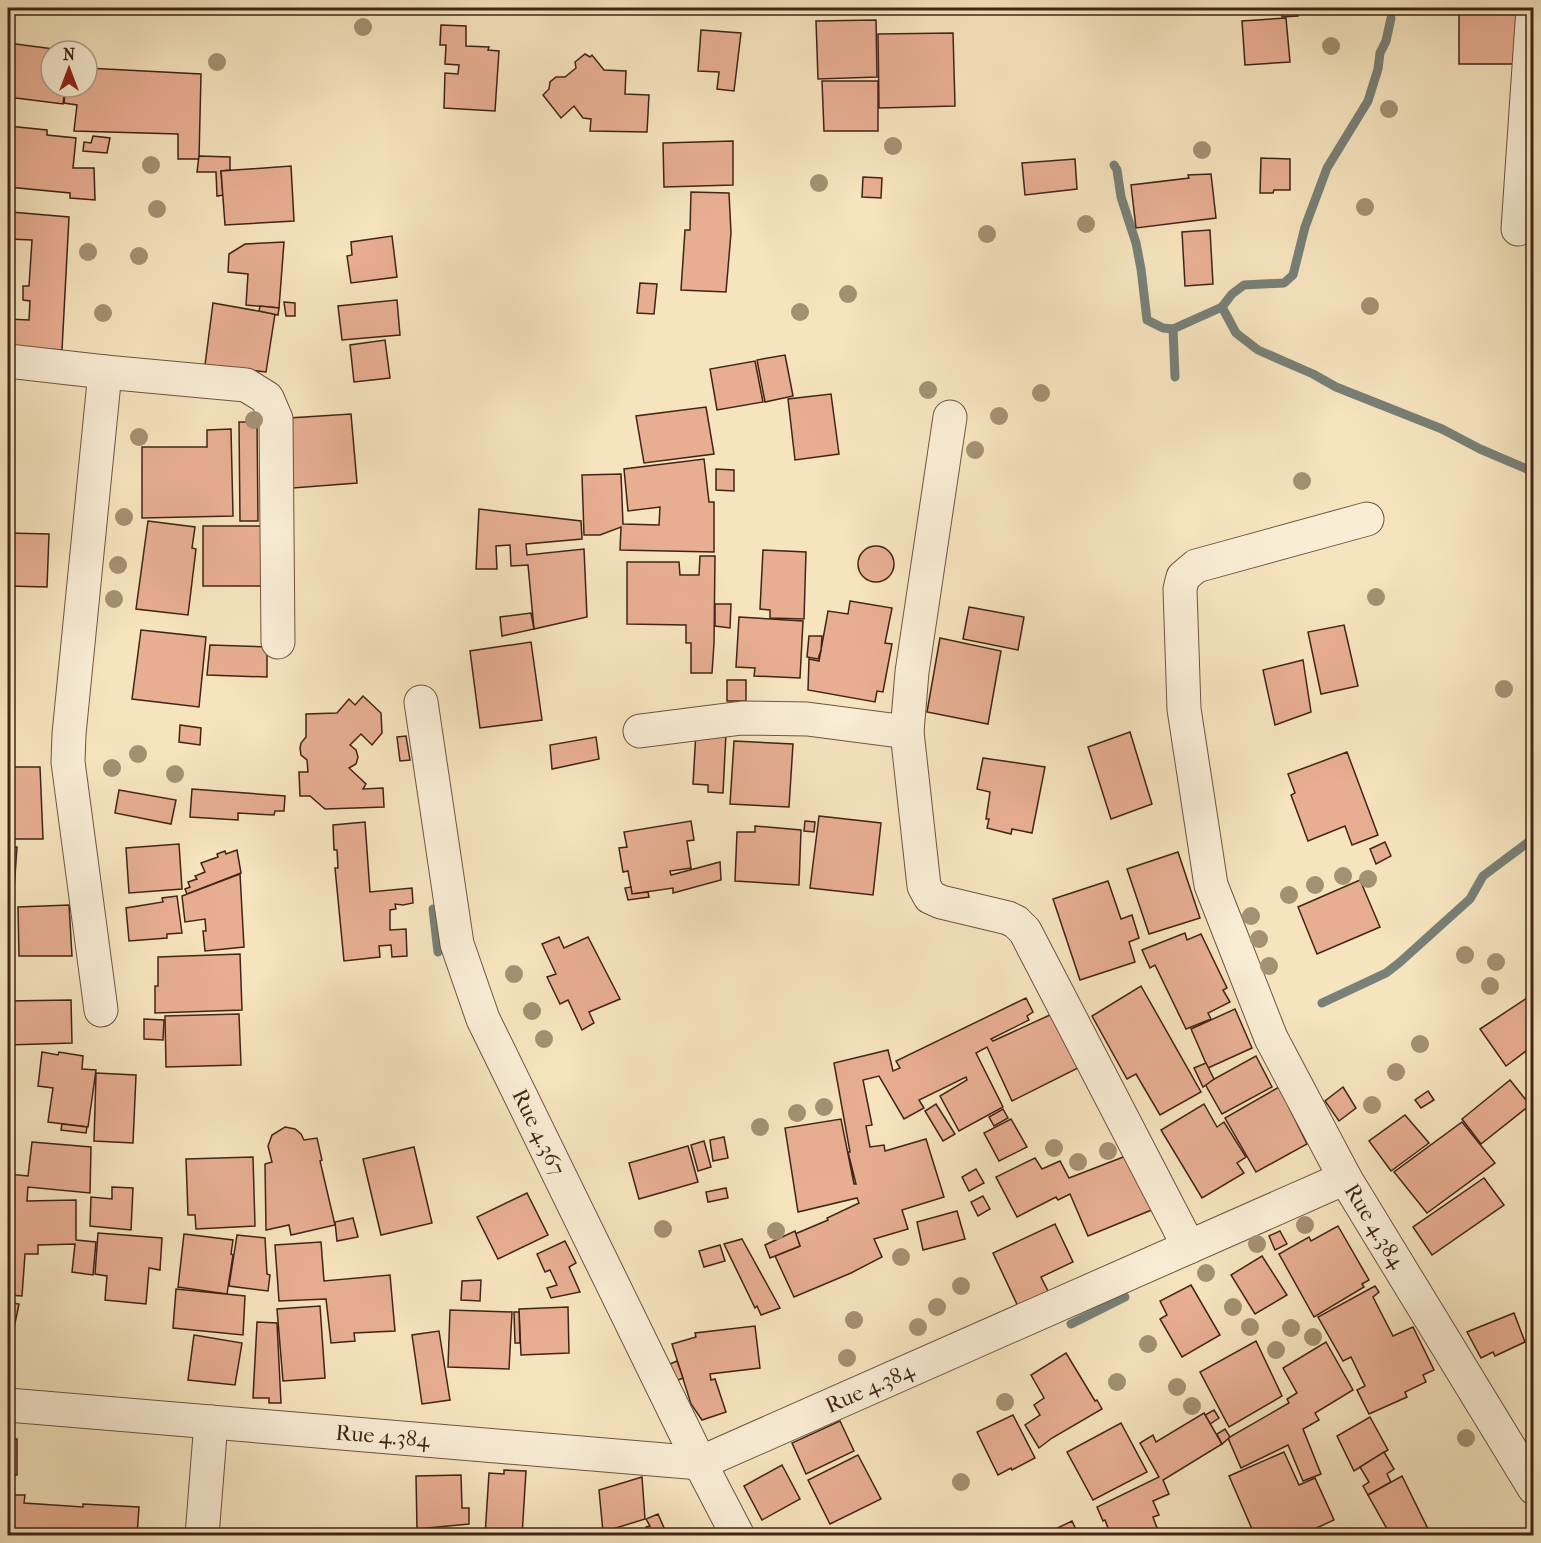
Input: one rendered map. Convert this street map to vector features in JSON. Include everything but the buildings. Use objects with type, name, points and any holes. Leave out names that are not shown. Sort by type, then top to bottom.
[{"type":"street","points":[[1518,230],[1533,8]]},
{"type":"street","points":[[8,361],[246,385],[267,398],[276,419],[278,642]]},
{"type":"street","points":[[101,1010],[68,762],[105,372]]},
{"type":"street","points":[[950,417],[912,672],[907,732],[924,886],[930,897],[941,902],[1008,918],[1025,931],[1189,1247]]},
{"type":"street","points":[[1345,1178],[1271,1038],[1211,885],[1184,709],[1180,589],[1183,577],[1196,566],[1367,519]]},
{"type":"street","name":"Rue 4.367","points":[[422,702],[456,944],[483,1019],[738,1536]]},
{"type":"street","points":[[640,731],[742,718],[807,719],[907,732]]},
{"type":"street","name":"Rue 4.384","points":[[8,1405],[700,1463],[1345,1178],[1533,1488]]},
{"type":"street","points":[[202,1536],[211,1422]]},
{"type":"waterway","points":[[1114,165],[1117,170],[1121,197],[1136,243],[1147,320],[1163,328],[1173,329],[1222,307],[1232,294],[1244,285],[1284,283],[1293,275],[1305,227],[1327,168],[1368,101],[1391,18]]},
{"type":"waterway","points":[[1222,307],[1236,333],[1258,350],[1313,374],[1336,387],[1442,429],[1480,449],[1534,472]]},
{"type":"waterway","points":[[1173,329],[1175,377]]},
{"type":"waterway","points":[[1322,1003],[1386,973],[1399,963],[1470,899],[1483,876],[1534,838]]},
{"type":"waterway","points":[[433,909],[438,952]]},
{"type":"waterway","points":[[1071,1324],[1125,1297]]}]
